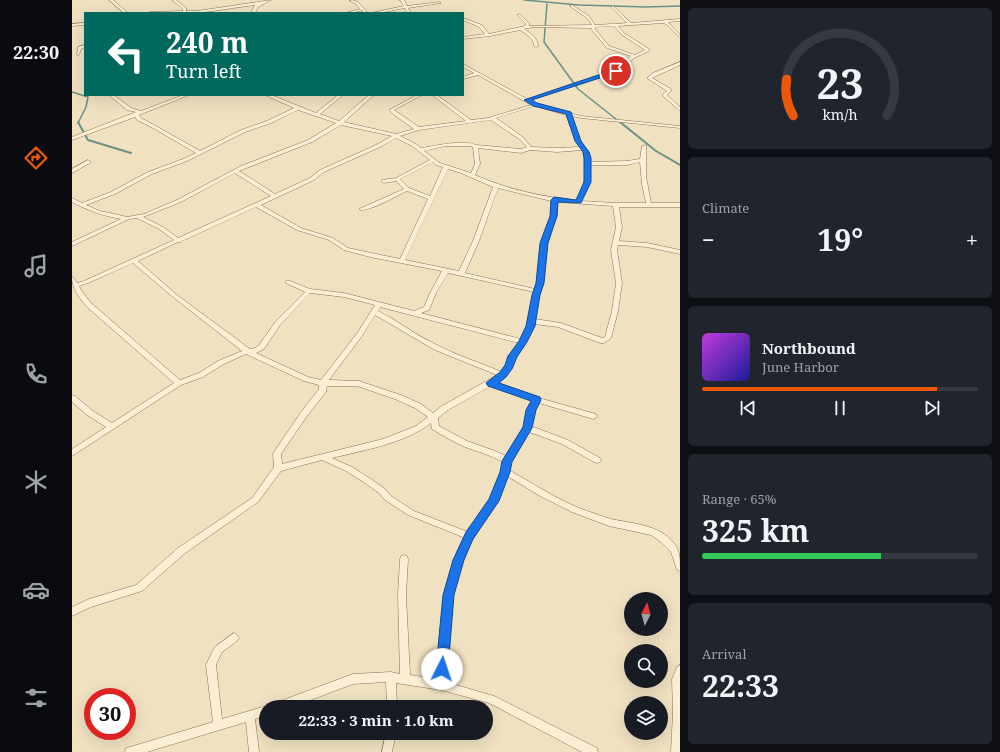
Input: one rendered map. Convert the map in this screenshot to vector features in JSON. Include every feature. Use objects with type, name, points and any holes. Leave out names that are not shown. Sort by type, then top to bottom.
[{"type":"street","points":[[111,0],[125,12]]},
{"type":"street","points":[[174,0],[185,9],[184,12]]},
{"type":"street","points":[[189,12],[231,4],[260,3],[269,0]]},
{"type":"street","points":[[402,0],[409,12]]},
{"type":"street","points":[[352,1],[357,3],[364,11]]},
{"type":"street","points":[[253,12],[256,6],[260,3]]},
{"type":"street","points":[[377,12],[406,6],[439,3]]},
{"type":"street","points":[[572,6],[588,17],[594,26],[593,29],[608,47],[635,56]]},
{"type":"street","points":[[614,7],[630,24]]},
{"type":"street","points":[[519,15],[528,24],[527,27]]},
{"type":"street","points":[[464,19],[469,20],[482,27],[488,35]]},
{"type":"street","points":[[464,38],[488,35],[527,27],[594,26],[680,20]]},
{"type":"street","points":[[664,22],[667,23],[680,37]]},
{"type":"street","points":[[72,25],[84,24]]},
{"type":"street","points":[[527,100],[616,71],[648,48],[622,34],[614,24]]},
{"type":"street","points":[[521,29],[531,36],[536,43],[536,46]]},
{"type":"street","points":[[78,54],[79,48],[84,46]]},
{"type":"street","points":[[679,108],[664,95],[669,90],[648,78],[652,75],[668,70],[680,63]]},
{"type":"street","points":[[464,66],[476,74],[535,105],[581,117],[680,127]]},
{"type":"street","points":[[464,78],[476,74]]},
{"type":"street","points":[[113,96],[129,109],[140,112]]},
{"type":"street","points":[[72,139],[184,96]]},
{"type":"street","points":[[269,96],[340,123],[407,140],[433,160],[446,167],[496,186],[554,200],[616,205],[680,205]]},
{"type":"street","points":[[316,114],[340,96]]},
{"type":"street","points":[[72,200],[111,217],[139,217],[179,201],[235,171],[310,141],[340,123],[371,96]]},
{"type":"street","points":[[418,96],[391,110],[394,114],[411,122],[418,129]]},
{"type":"street","points":[[435,96],[471,122]]},
{"type":"street","points":[[179,383],[89,305],[80,294],[74,282],[86,282],[178,241],[312,179],[322,171],[378,146],[396,136],[418,129],[492,118],[535,105]]},
{"type":"street","points":[[81,205],[113,193],[150,173],[200,153],[243,131],[270,122],[298,108]]},
{"type":"street","points":[[140,112],[136,115],[139,119],[174,136],[184,144],[200,153]]},
{"type":"street","points":[[568,113],[578,141],[586,152],[587,182],[578,202]]},
{"type":"street","points":[[492,118],[522,138],[530,148]]},
{"type":"street","points":[[420,150],[464,143],[475,146],[521,151],[530,148],[557,150],[583,148]]},
{"type":"street","points":[[472,176],[479,165],[475,146]]},
{"type":"street","points":[[644,146],[643,160],[646,196],[649,205]]},
{"type":"street","points":[[384,182],[397,179],[433,160]]},
{"type":"street","points":[[587,164],[632,163],[643,160]]},
{"type":"street","points":[[72,171],[88,162]]},
{"type":"street","points":[[402,260],[446,167]]},
{"type":"street","points":[[235,171],[275,196]]},
{"type":"street","points":[[397,179],[407,189],[431,198]]},
{"type":"street","points":[[461,274],[480,235],[496,186]]},
{"type":"street","points":[[362,209],[383,201],[407,189]]},
{"type":"street","points":[[278,468],[324,458],[384,442],[419,428],[434,418],[445,408],[491,383],[503,374],[523,342],[531,321],[540,283],[544,243],[554,216],[554,200]]},
{"type":"street","points":[[256,204],[299,229],[331,239],[346,249],[370,255],[402,260],[537,291]]},
{"type":"street","points":[[531,321],[559,325],[602,341],[608,338],[615,311],[619,283],[615,255],[619,227],[616,205]]},
{"type":"street","points":[[139,217],[161,228],[178,241]]},
{"type":"street","points":[[72,244],[128,218]]},
{"type":"street","points":[[616,242],[647,245],[680,252]]},
{"type":"street","points":[[134,260],[175,296],[250,353],[306,379],[323,383],[357,383],[418,406],[434,418],[435,427],[469,445],[495,453],[507,461]]},
{"type":"street","points":[[415,313],[426,308],[446,270]]},
{"type":"street","points":[[288,282],[309,290],[344,295],[415,313],[497,337],[523,342]]},
{"type":"street","points":[[72,453],[179,383],[201,375],[220,363],[245,352],[250,353],[262,348],[268,341],[278,323],[309,290]]},
{"type":"street","points":[[72,612],[89,603],[139,588],[181,551],[255,500],[278,468],[277,454],[304,414],[324,390],[323,383],[379,304]]},
{"type":"street","points":[[374,312],[387,317],[427,344],[503,374]]},
{"type":"street","points":[[491,383],[537,400],[593,416]]},
{"type":"street","points":[[72,398],[90,413],[112,427]]},
{"type":"street","points":[[441,685],[445,622],[449,595],[458,560],[470,536],[494,501],[505,472],[507,461],[527,428],[531,410],[537,400]]},
{"type":"street","points":[[527,428],[565,442],[597,460]]},
{"type":"street","points":[[324,458],[349,469],[411,513],[470,536]]},
{"type":"street","points":[[505,472],[543,494],[575,510],[609,522],[653,532],[664,539],[676,550],[680,567]]},
{"type":"street","points":[[404,559],[402,595],[405,680]]},
{"type":"street","points":[[218,725],[211,665],[219,649],[234,638]]},
{"type":"street","points":[[676,752],[679,716],[677,681],[678,672],[680,670]]},
{"type":"street","points":[[298,700],[353,679],[391,677],[441,685],[491,699],[593,752]]},
{"type":"street","points":[[391,677],[392,700]]},
{"type":"street","points":[[130,752],[259,713]]},
{"type":"street","points":[[250,716],[254,752]]},
{"type":"street","points":[[387,752],[390,740]]},
{"type":"waterway","points":[[524,0],[579,5],[646,7],[680,6]]},
{"type":"waterway","points":[[547,4],[544,42],[578,89],[621,123]]},
{"type":"waterway","points":[[72,92],[84,96]]},
{"type":"waterway","points":[[78,122],[86,107],[88,97],[85,96]]},
{"type":"waterway","points":[[78,122],[88,140],[131,153]]},
{"type":"waterway","points":[[620,122],[656,151],[680,165]]},
{"type":"route","points":[[442,669],[445,622],[449,595],[458,560],[470,536],[494,501],[505,472],[507,461],[527,428],[531,410],[537,400],[491,383],[503,374],[509,366],[513,356],[523,342],[530,326],[540,283],[544,243],[554,216],[554,200],[578,202],[587,182],[588,158],[586,152],[578,141],[568,113],[535,105],[527,100],[616,71]]}]
